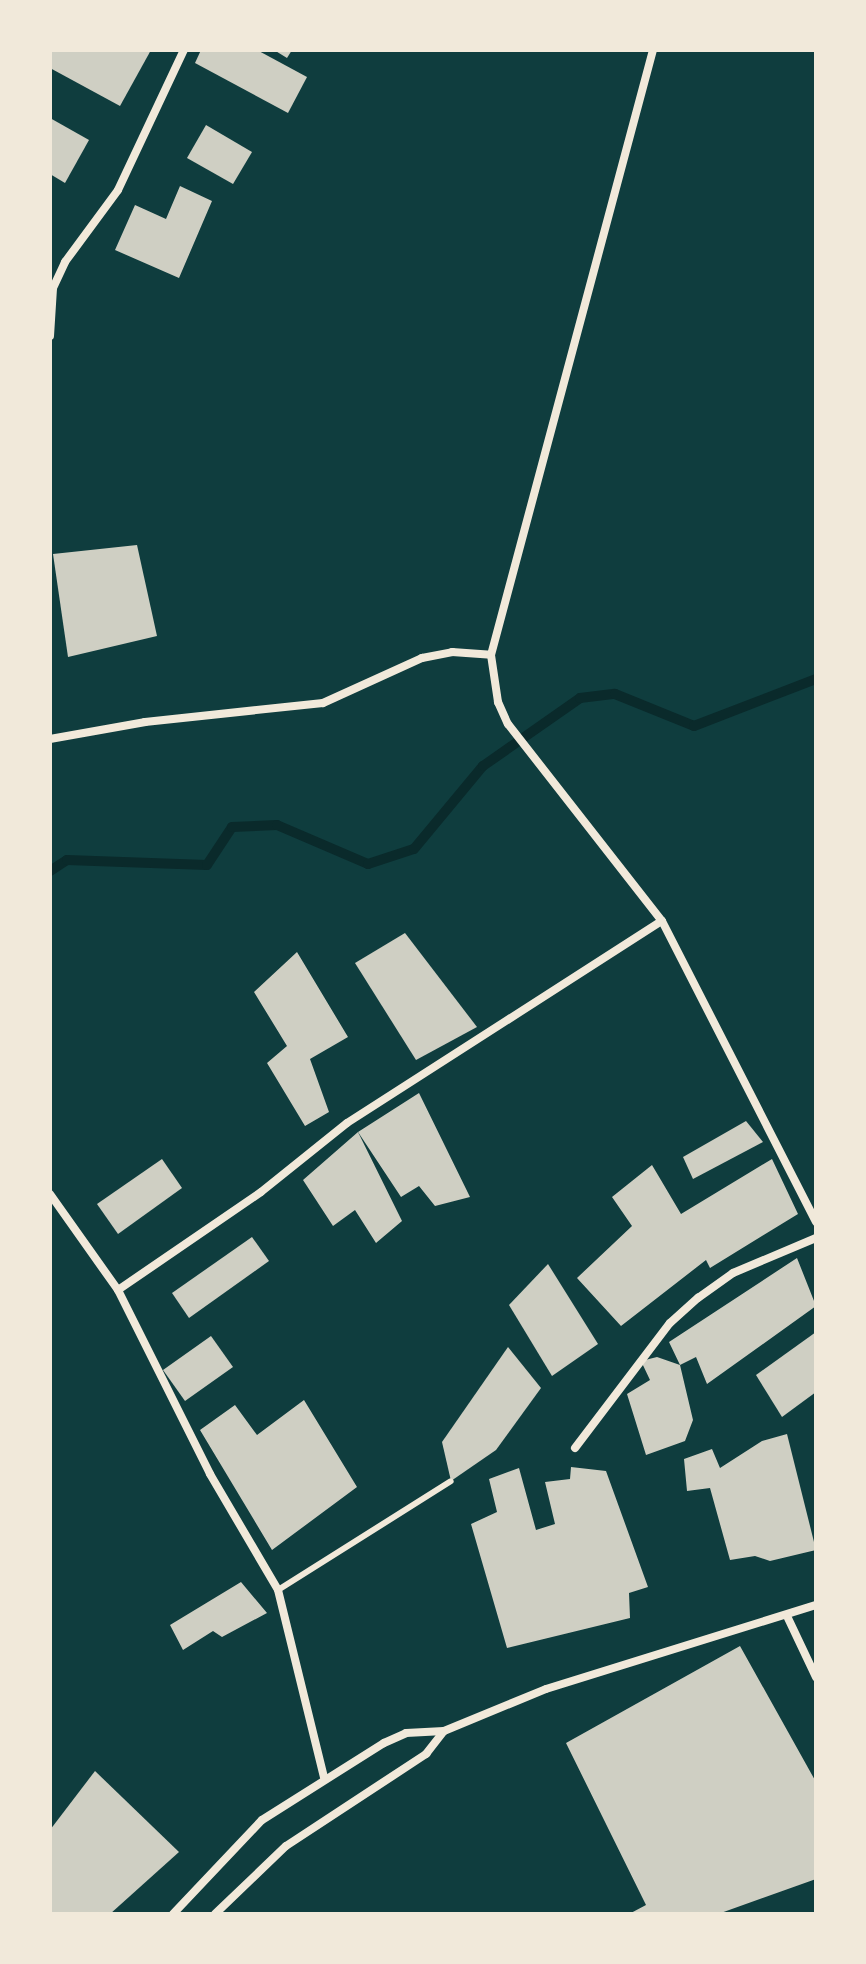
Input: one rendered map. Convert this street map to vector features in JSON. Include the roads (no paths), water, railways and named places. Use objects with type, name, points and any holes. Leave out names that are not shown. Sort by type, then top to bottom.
[{"type":"street","points":[[50,336],[53,288],[65,262],[118,190],[184,50]]},
{"type":"street","points":[[653,50],[491,655],[498,702],[508,724],[662,921],[816,1222]]},
{"type":"street","points":[[50,739],[145,722],[323,703],[422,658],[452,652],[491,655]]},
{"type":"street","points":[[118,1290],[261,1192],[347,1123],[662,921]]},
{"type":"street","points":[[50,1194],[118,1290],[210,1474],[278,1590],[324,1777]]},
{"type":"street","points":[[575,1448],[670,1323],[698,1298],[733,1273],[816,1238]]},
{"type":"street","points":[[173,1914],[262,1820],[324,1777],[406,1733],[444,1731],[546,1689],[816,1605]]},
{"type":"street","points":[[787,1616],[816,1677]]},
{"type":"street","points":[[215,1914],[286,1846],[426,1754],[444,1731]]},
{"type":"lane","points":[[278,1590],[451,1481]]},
{"type":"waterway","points":[[50,871],[67,860],[207,865],[232,827],[277,825],[368,864],[414,849],[483,766],[580,698],[615,694],[694,726],[816,679]]}]
